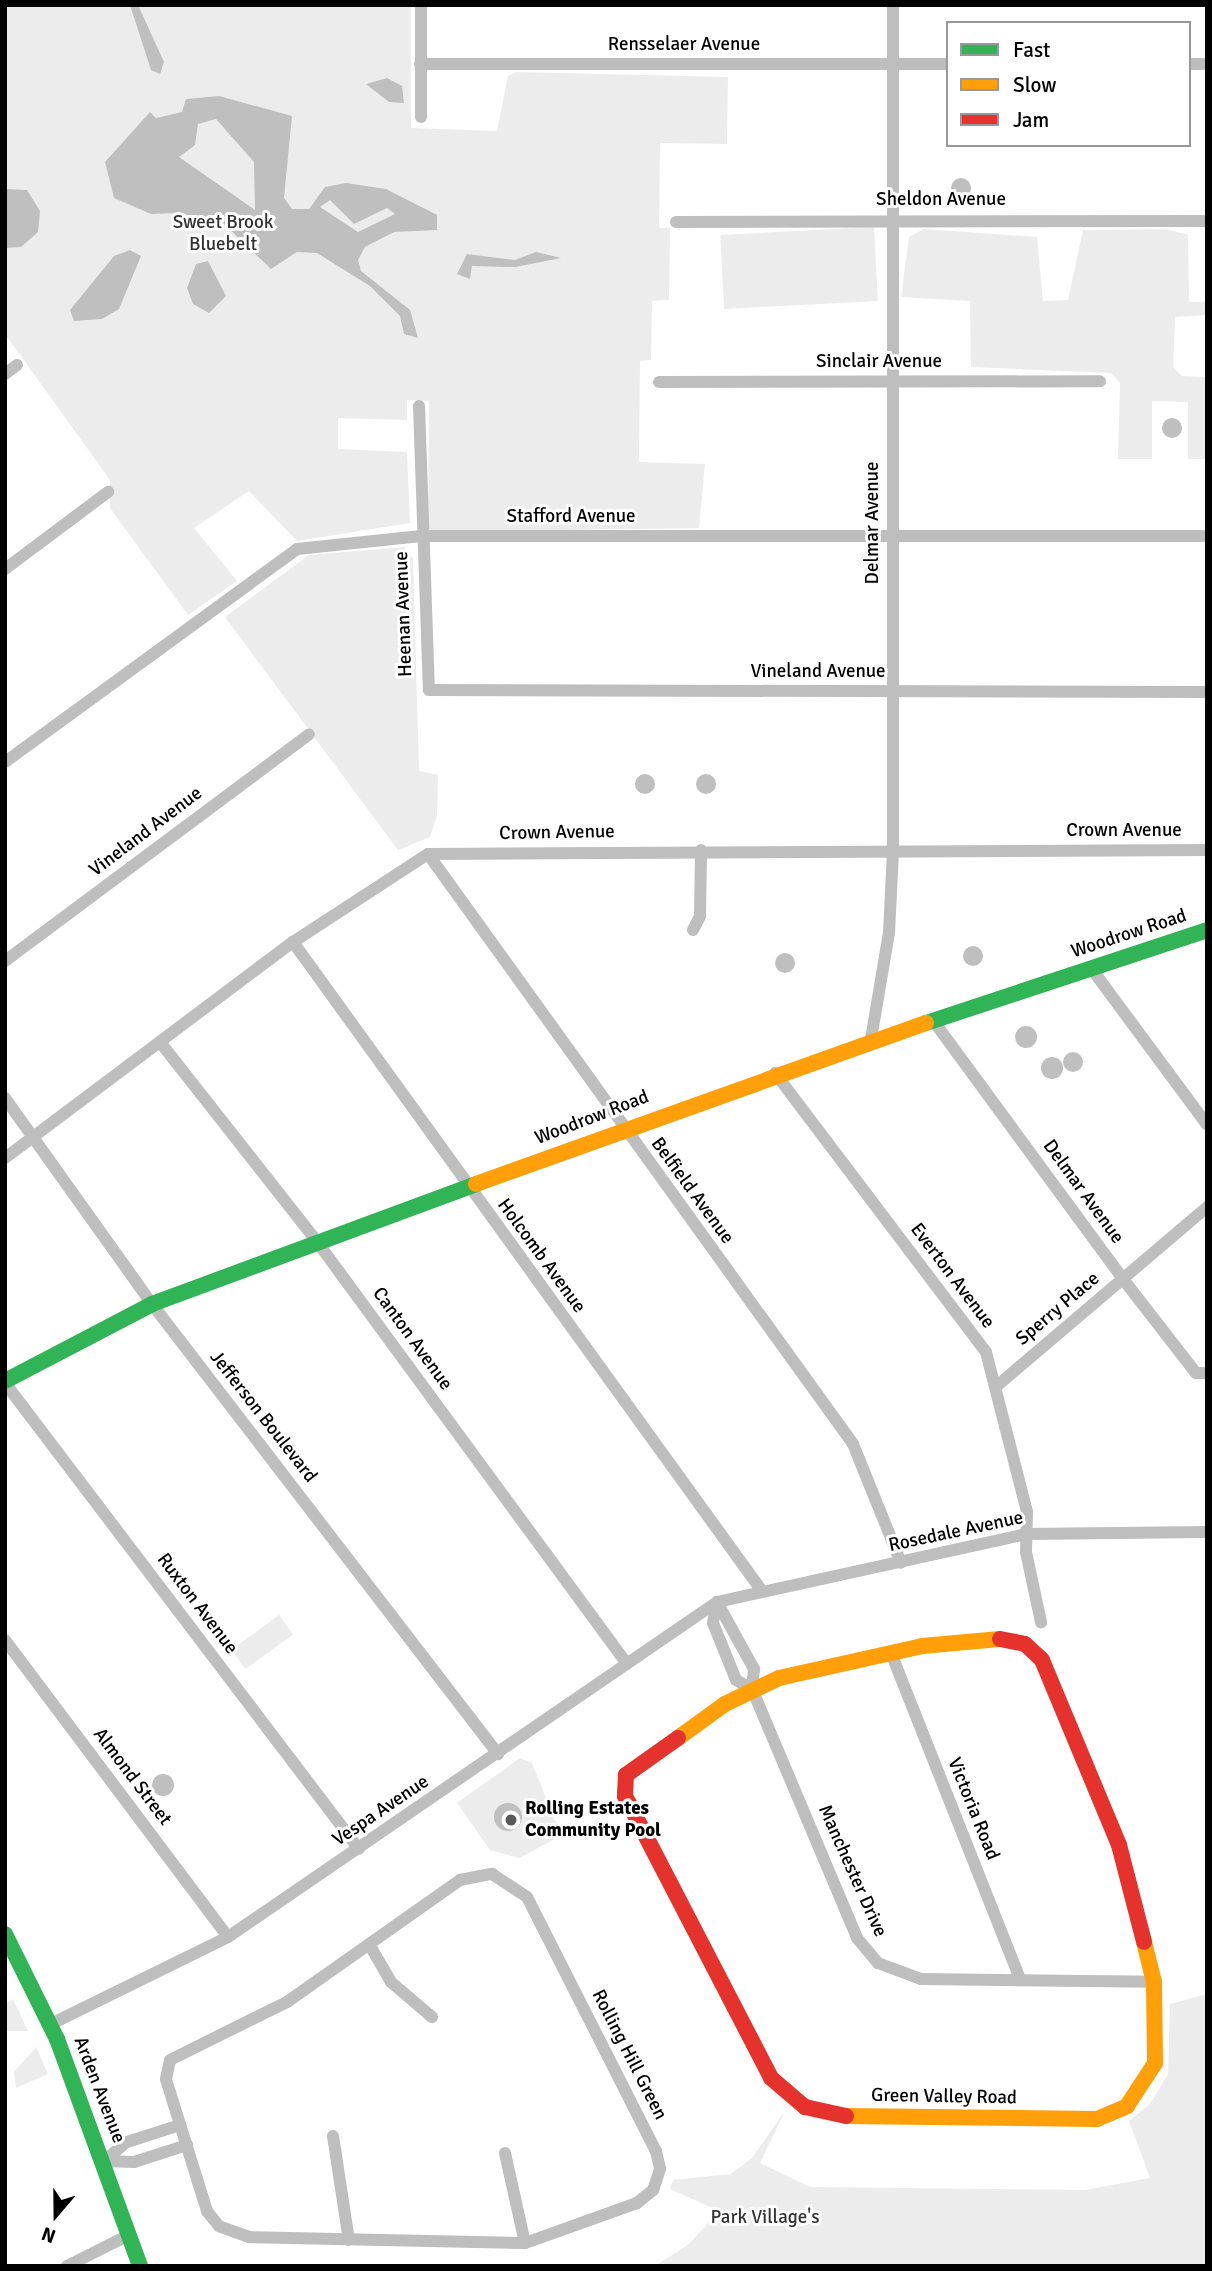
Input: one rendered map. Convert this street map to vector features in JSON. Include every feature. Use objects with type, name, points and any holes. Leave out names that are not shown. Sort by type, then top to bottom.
[{"type":"street","points":[[421,5],[421,117]]},
{"type":"street","name":"Delmar Avenue","points":[[871,1039],[889,933],[892,850],[890,691],[893,5]]},
{"type":"street","name":"Rensselaer Avenue","points":[[420,64],[946,64]]},
{"type":"street","name":"Sheldon Avenue","points":[[676,222],[893,219],[1207,221]]},
{"type":"street","points":[[5,374],[17,365]]},
{"type":"street","name":"Sinclair Avenue","points":[[659,382],[1100,381]]},
{"type":"street","name":"Heenan Avenue","points":[[419,406],[421,536],[429,690]]},
{"type":"street","points":[[5,569],[108,492]]},
{"type":"street","name":"Stafford Avenue","points":[[5,762],[298,549],[421,536],[1207,536]]},
{"type":"street","name":"Vineland Avenue","points":[[429,690],[1207,692]]},
{"type":"street","name":"Vineland Avenue","points":[[5,961],[309,734]]},
{"type":"street","points":[[693,930],[700,916],[701,850]]},
{"type":"street","name":"Crown Avenue","points":[[428,854],[701,850],[1207,850]]},
{"type":"street","points":[[5,1158],[293,942],[428,854]]},
{"type":"street","name":"Belfield Avenue","points":[[428,854],[622,1129],[853,1444],[901,1563]]},
{"type":"street","name":"Woodrow Road","points":[[5,1382],[152,1304],[775,1073],[871,1039],[935,1023],[1207,930]]},
{"type":"street","name":"Holcomb Avenue","points":[[293,942],[468,1188],[762,1591]]},
{"type":"street","points":[[1091,968],[1207,1125]]},
{"type":"street","name":"Delmar Avenue","points":[[935,1023],[1196,1374],[1207,1373]]},
{"type":"street","name":"Canton Avenue","points":[[160,1042],[318,1243],[627,1664]]},
{"type":"street","name":"Everton Avenue","points":[[775,1073],[986,1352],[998,1385],[1041,1622]]},
{"type":"street","name":"Jefferson Boulevard","points":[[5,1098],[152,1304],[498,1755]]},
{"type":"street","name":"Sperry Place","points":[[998,1385],[1207,1207]]},
{"type":"street","name":"Ruxton Avenue","points":[[5,1382],[359,1849]]},
{"type":"street","name":"Rosedale Avenue","points":[[717,1602],[1026,1534],[1207,1532]]},
{"type":"street","name":"Vespa Avenue","points":[[51,2024],[228,1937],[498,1755],[717,1602]]},
{"type":"street","name":"Manchester Drive","points":[[717,1602],[713,1623],[737,1680],[752,1689]]},
{"type":"street","name":"Manchester Drive","points":[[717,1602],[754,1670],[752,1689],[868,1953],[907,1976],[1154,1982]]},
{"type":"street","name":"Green Valley Road","points":[[1000,1639],[1034,1650],[1119,1845],[1154,1982],[1155,2063],[1127,2105],[1097,2119],[833,2116],[791,2098],[771,2078],[623,1788],[630,1769],[752,1689],[891,1653],[1000,1639]]},
{"type":"street","name":"Almond Street","points":[[5,1640],[228,1937]]},
{"type":"street","name":"Victoria Road","points":[[891,1653],[1020,1979]]},
{"type":"street","name":"Rolling Hill Green","points":[[467,1877],[506,1879],[527,1897],[660,2169],[653,2190],[637,2203],[525,2243],[249,2237],[219,2226],[207,2211],[166,2079],[177,2053],[243,2028],[369,1944],[467,1877]]},
{"type":"street","name":"Arden Avenue","points":[[5,1934],[51,2024],[104,2161],[140,2266]]},
{"type":"street","points":[[369,1944],[391,1982],[432,2017]]},
{"type":"street","points":[[104,2161],[127,2142],[180,2125]]},
{"type":"street","points":[[333,2136],[349,2240]]},
{"type":"street","points":[[104,2161],[134,2162],[187,2145]]},
{"type":"street","points":[[505,2153],[525,2243]]},
{"type":"street","points":[[66,2266],[129,2235]]},
{"type":"green space","name":"Sweet Brook Bluebelt","points":[[5,5],[411,5],[411,128],[497,131],[508,76],[516,72],[728,77],[727,144],[660,143],[659,228],[670,228],[669,300],[652,301],[651,360],[640,361],[639,462],[705,464],[699,528],[434,532],[428,528],[429,401],[407,400],[407,420],[338,418],[338,449],[407,452],[410,523],[297,541],[249,491],[194,528],[237,581],[188,615],[110,508],[110,480],[5,334]]},
{"type":"green space","points":[[874,227],[878,301],[724,309],[720,235]]},
{"type":"green space","points":[[924,229],[1037,237],[1043,301],[1068,300],[1083,230],[1166,229],[1188,235],[1189,302],[1207,302],[1207,315],[1175,317],[1173,367],[1182,376],[1207,377],[1207,459],[1188,459],[1188,402],[1152,401],[1152,459],[1118,459],[1120,383],[1111,373],[971,367],[970,301],[901,297],[909,237]]},
{"type":"green space","points":[[404,547],[413,558],[419,771],[438,775],[437,816],[430,837],[398,850],[225,617],[309,555]]},
{"type":"green space","points":[[279,1615],[293,1634],[245,1669],[231,1650]]},
{"type":"green space","name":"Rolling Estates Community Pool","points":[[520,1758],[532,1763],[561,1836],[519,1858],[490,1850],[457,1803]]},
{"type":"green space","name":"Park Village's","points":[[1207,1994],[1207,2266],[655,2266],[689,2244],[719,2211],[670,2189],[673,2180],[731,2174],[752,2158],[785,2111],[760,2163],[810,2187],[1085,2190],[1150,2178],[1129,2121],[1150,2104],[1168,2074],[1170,2004]]},
{"type":"green space","points":[[13,1999],[28,2031],[5,2031],[5,2004]]},
{"type":"green space","points":[[36,2047],[48,2074],[16,2088],[14,2072]]},
{"type":"shaded area","points":[[130,5],[138,5],[164,62],[160,74],[151,70]]},
{"type":"shaded area","points":[[387,78],[402,86],[404,103],[389,102],[366,84]]},
{"type":"shaded area","points":[[219,96],[292,116],[284,198],[292,209],[309,209],[325,187],[346,183],[386,189],[437,215],[437,230],[394,232],[365,247],[358,260],[361,271],[410,310],[418,338],[404,334],[400,316],[370,286],[317,253],[297,252],[271,269],[224,224],[179,213],[151,214],[114,198],[105,162],[150,112],[156,118],[182,112],[186,99]],"holes":[[[216,119],[254,162],[255,210],[179,157],[195,145],[198,124]],[[330,200],[354,224],[387,208],[395,214],[358,232],[320,207]]]},
{"type":"shaded area","points":[[961,178],[968,181],[971,188],[968,195],[961,198],[954,195],[951,188],[954,181]]},
{"type":"shaded area","points":[[5,189],[27,190],[40,211],[38,232],[21,247],[5,248]]},
{"type":"shaded area","points":[[130,250],[141,256],[119,309],[102,319],[74,321],[70,310],[114,256]]},
{"type":"shaded area","points":[[536,252],[561,258],[515,267],[472,266],[470,279],[457,274],[467,254],[515,260]]},
{"type":"shaded area","points":[[208,261],[226,296],[209,313],[193,304],[187,288],[196,264]]},
{"type":"shaded area","points":[[1172,418],[1179,421],[1182,428],[1179,435],[1172,438],[1165,435],[1162,428],[1165,421]]},
{"type":"shaded area","points":[[645,774],[652,777],[655,784],[652,791],[645,794],[638,791],[635,784],[638,777]]},
{"type":"shaded area","points":[[706,774],[713,777],[716,784],[713,791],[706,794],[699,791],[696,784],[699,777]]},
{"type":"shaded area","points":[[973,946],[980,949],[983,956],[980,963],[973,966],[966,963],[963,956],[966,949]]},
{"type":"shaded area","points":[[781,953],[789,953],[795,963],[789,973],[781,973],[775,967],[775,959]]},
{"type":"shaded area","points":[[1026,1026],[1034,1029],[1037,1037],[1034,1045],[1026,1048],[1018,1045],[1015,1037],[1018,1029]]},
{"type":"shaded area","points":[[1073,1052],[1080,1055],[1083,1062],[1080,1069],[1073,1072],[1066,1069],[1063,1062],[1066,1055]]},
{"type":"shaded area","points":[[1052,1057],[1060,1060],[1063,1068],[1060,1076],[1052,1079],[1044,1076],[1041,1068],[1044,1060]]},
{"type":"shaded area","points":[[163,1774],[171,1777],[174,1785],[171,1793],[163,1796],[155,1793],[152,1785],[155,1777]]},
{"type":"shaded area","points":[[508,1803],[518,1807],[522,1817],[518,1827],[508,1831],[498,1827],[494,1817],[498,1807]]},
{"type":"traffic: fast","points":[[926,1023],[1207,930]]},
{"type":"traffic: fast","points":[[5,1381],[152,1304],[476,1184]]},
{"type":"traffic: fast","points":[[5,1934],[57,2039],[140,2266]]},
{"type":"traffic: slow","points":[[476,1184],[926,1023]]},
{"type":"traffic: slow","points":[[678,1738],[725,1704],[779,1678],[922,1646],[1000,1639]]},
{"type":"traffic: slow","points":[[846,2116],[1097,2119],[1127,2106],[1155,2063],[1154,1982],[1144,1942]]},
{"type":"traffic: jam","points":[[1000,1639],[1025,1644],[1042,1660],[1119,1845],[1144,1942]]},
{"type":"traffic: jam","points":[[678,1738],[626,1775],[625,1796],[771,2078],[805,2107],[846,2116]]},
{"type":"place","name":"Rolling Estates Community Pool","points":[[511,1820]]}]
